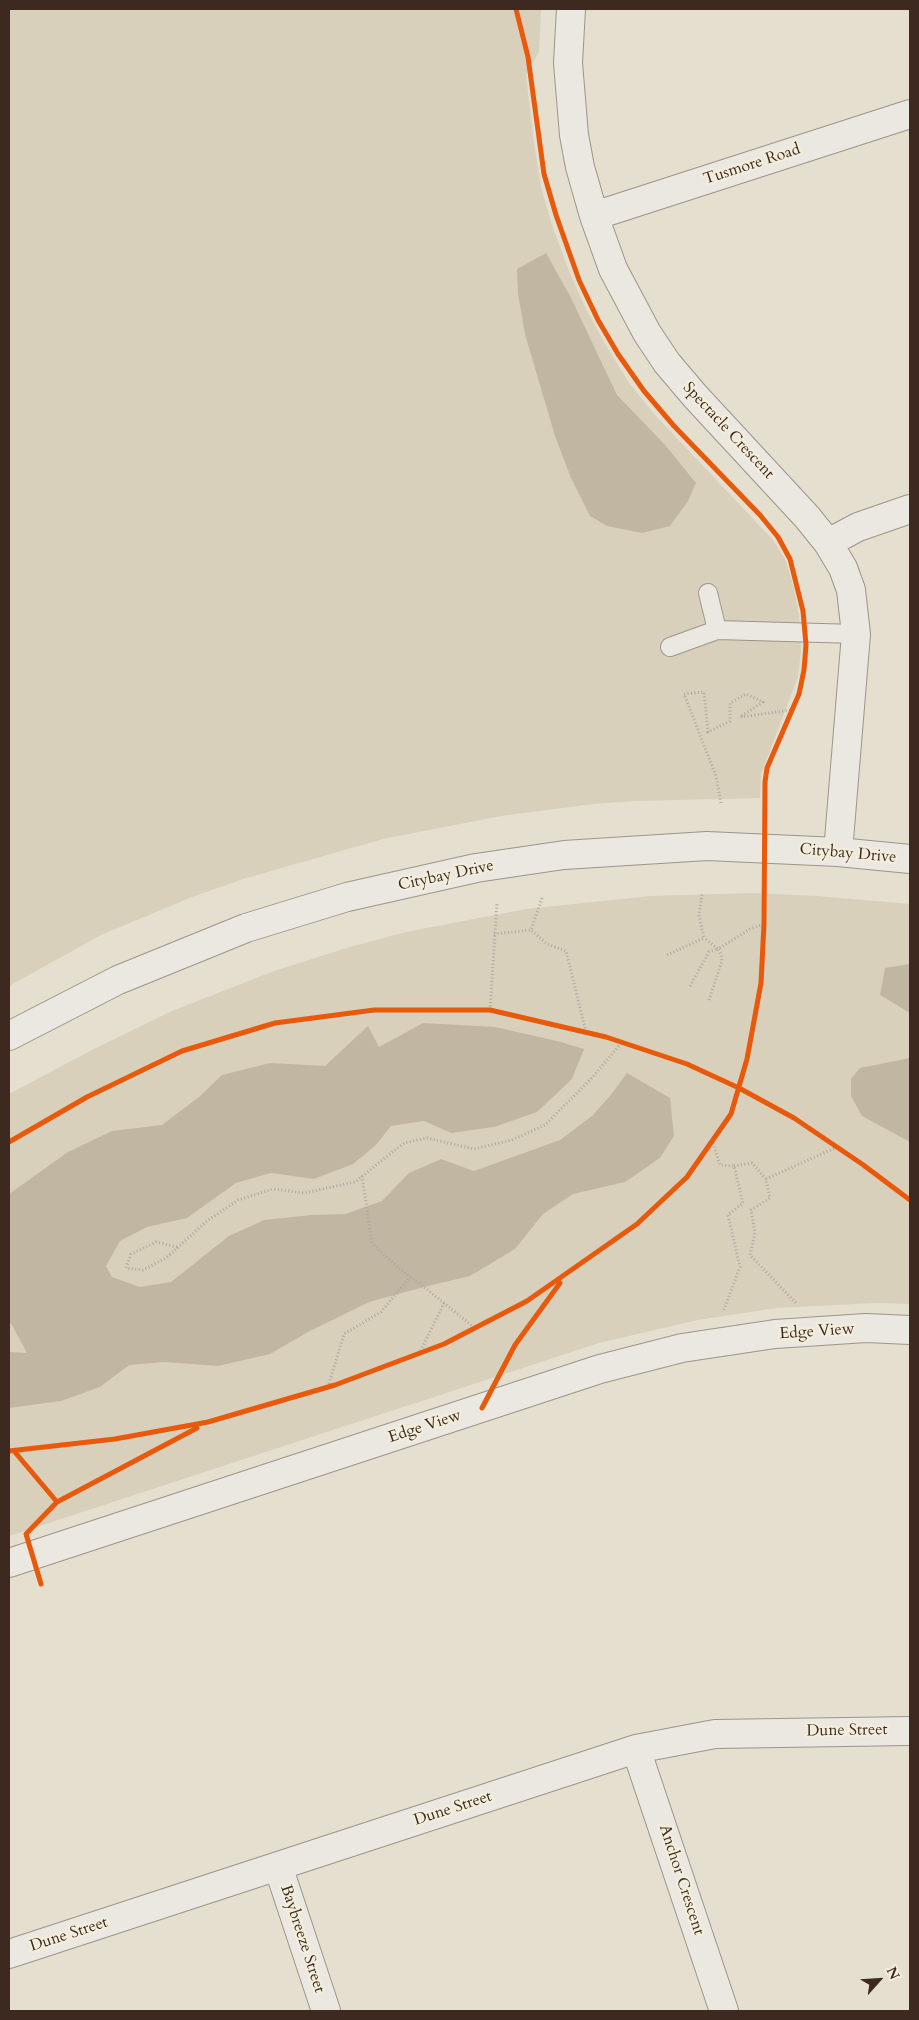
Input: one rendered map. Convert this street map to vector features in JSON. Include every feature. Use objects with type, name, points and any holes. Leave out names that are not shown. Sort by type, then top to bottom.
[{"type":"street","name":"Spectacle Crescent","points":[[571,9],[568,64],[574,135],[580,167],[594,216],[614,269],[647,333],[667,363],[701,403],[807,517],[828,543],[843,568],[851,590],[856,634],[838,852]]},
{"type":"street","name":"Tusmore Road","points":[[594,216],[910,114]]},
{"type":"street","points":[[828,543],[858,527],[910,509]]},
{"type":"street","name":"Citybay Drive","points":[[9,1036],[118,980],[246,928],[348,897],[467,870],[564,854],[707,846],[838,852],[910,859]]},
{"type":"street","name":"Edge View","points":[[9,1563],[600,1369],[682,1348],[774,1334],[866,1328],[910,1330]]},
{"type":"street","name":"Dune Street","points":[[9,1954],[636,1749],[714,1734],[910,1731]]},
{"type":"street","name":"Anchor Crescent","points":[[636,1749],[724,2011]]},
{"type":"street","name":"Baybreeze Street","points":[[278,1866],[326,2011]]},
{"type":"lane","points":[[708,594],[717,630]]},
{"type":"lane","points":[[670,646],[717,630],[856,634]]},
{"type":"path","points":[[721,803],[716,776],[684,694],[704,692],[708,732],[730,721],[730,703],[746,694],[763,702],[740,717],[792,710]]},
{"type":"path","points":[[702,894],[699,915],[704,938],[718,949],[722,961],[709,1000]]},
{"type":"path","points":[[531,930],[542,898]]},
{"type":"path","points":[[490,1010],[497,903]]},
{"type":"path","points":[[764,914],[764,934]]},
{"type":"path","points":[[690,986],[709,952],[718,949],[750,929],[764,924]]},
{"type":"path","points":[[494,934],[531,930],[547,944],[566,951],[586,1032]]},
{"type":"path","points":[[667,954],[704,938]]},
{"type":"path","points":[[481,1010],[498,1012]]},
{"type":"path","points":[[576,1030],[592,1034]]},
{"type":"path","points":[[614,1040],[632,1045]]},
{"type":"path","points":[[177,1247],[156,1242],[131,1254],[126,1268],[143,1270],[166,1258],[207,1221],[238,1200],[273,1189],[304,1193],[340,1187],[355,1182],[404,1144],[427,1138],[474,1148],[512,1140],[545,1125],[592,1078],[622,1042]]},
{"type":"path","points":[[707,1148],[717,1134]]},
{"type":"path","points":[[712,1140],[720,1165],[734,1166],[752,1163],[766,1179],[770,1198],[751,1210],[755,1233],[750,1255],[822,1330]]},
{"type":"path","points":[[830,1142],[844,1152]]},
{"type":"path","points":[[766,1179],[837,1147]]},
{"type":"path","points":[[708,1344],[718,1325],[740,1267],[728,1215],[744,1203],[734,1166]]},
{"type":"path","points":[[362,1176],[372,1243],[410,1277],[475,1328]]},
{"type":"path","points":[[328,1387],[344,1334],[381,1312],[410,1277]]},
{"type":"path","points":[[419,1354],[444,1303]]},
{"type":"path","points":[[467,1332],[484,1324]]},
{"type":"path","points":[[411,1357],[427,1350]]},
{"type":"path","points":[[319,1390],[335,1386]]},
{"type":"shaded area","points":[[9,9],[541,9],[539,52],[526,75],[534,143],[541,187],[552,225],[584,305],[629,383],[656,416],[773,540],[785,559],[794,588],[799,615],[801,651],[798,677],[761,774],[760,798],[593,804],[501,816],[383,839],[243,879],[192,897],[101,935],[9,986]]},
{"type":"shaded area","points":[[546,253],[570,296],[617,395],[666,446],[696,483],[688,501],[670,526],[642,533],[607,526],[590,516],[571,478],[555,436],[525,334],[518,294],[517,269]]},
{"type":"shaded area","points":[[752,893],[817,896],[910,904],[910,1304],[875,1303],[777,1308],[698,1320],[599,1343],[9,1536],[9,1094],[92,1050],[172,1011],[274,971],[350,947],[406,932],[526,909],[650,896]]},
{"type":"shaded area","points":[[910,964],[910,1013],[880,995],[885,968]]},
{"type":"shaded area","points":[[423,1023],[495,1027],[584,1049],[572,1079],[537,1112],[494,1127],[451,1133],[424,1121],[391,1126],[376,1145],[353,1164],[314,1179],[271,1173],[236,1183],[187,1218],[147,1227],[120,1241],[106,1266],[112,1277],[140,1287],[171,1282],[229,1236],[264,1220],[311,1215],[345,1214],[382,1201],[409,1173],[441,1159],[474,1171],[560,1140],[592,1116],[627,1073],[670,1098],[674,1136],[660,1158],[625,1182],[573,1194],[543,1214],[515,1249],[470,1276],[369,1302],[308,1332],[270,1354],[218,1366],[165,1362],[129,1365],[100,1387],[61,1401],[9,1408],[9,1352],[27,1353],[9,1322],[9,1194],[68,1152],[112,1131],[162,1125],[199,1097],[222,1075],[270,1063],[325,1066],[368,1026],[379,1047]]},
{"type":"shaded area","points":[[910,1058],[910,1142],[862,1116],[851,1096],[851,1079],[860,1068]]},
{"type":"cycle path","points":[[9,1451],[115,1439],[208,1422],[335,1385],[444,1344],[527,1301],[637,1224],[687,1177],[731,1114],[747,1059],[761,983],[764,924],[765,782],[767,768],[799,694],[804,670],[806,645],[803,611],[790,559],[778,537],[760,515],[674,426],[644,391],[618,354],[598,320],[579,280],[544,174],[528,57],[516,9]]},
{"type":"cycle path","points":[[9,1142],[87,1097],[182,1051],[275,1023],[374,1010],[490,1010],[606,1037],[687,1064],[739,1088],[794,1118],[862,1164],[910,1200]]},
{"type":"cycle path","points":[[482,1408],[515,1345],[560,1283]]},
{"type":"cycle path","points":[[41,1584],[26,1534],[57,1502],[197,1428]]},
{"type":"cycle path","points":[[14,1451],[57,1502]]}]
